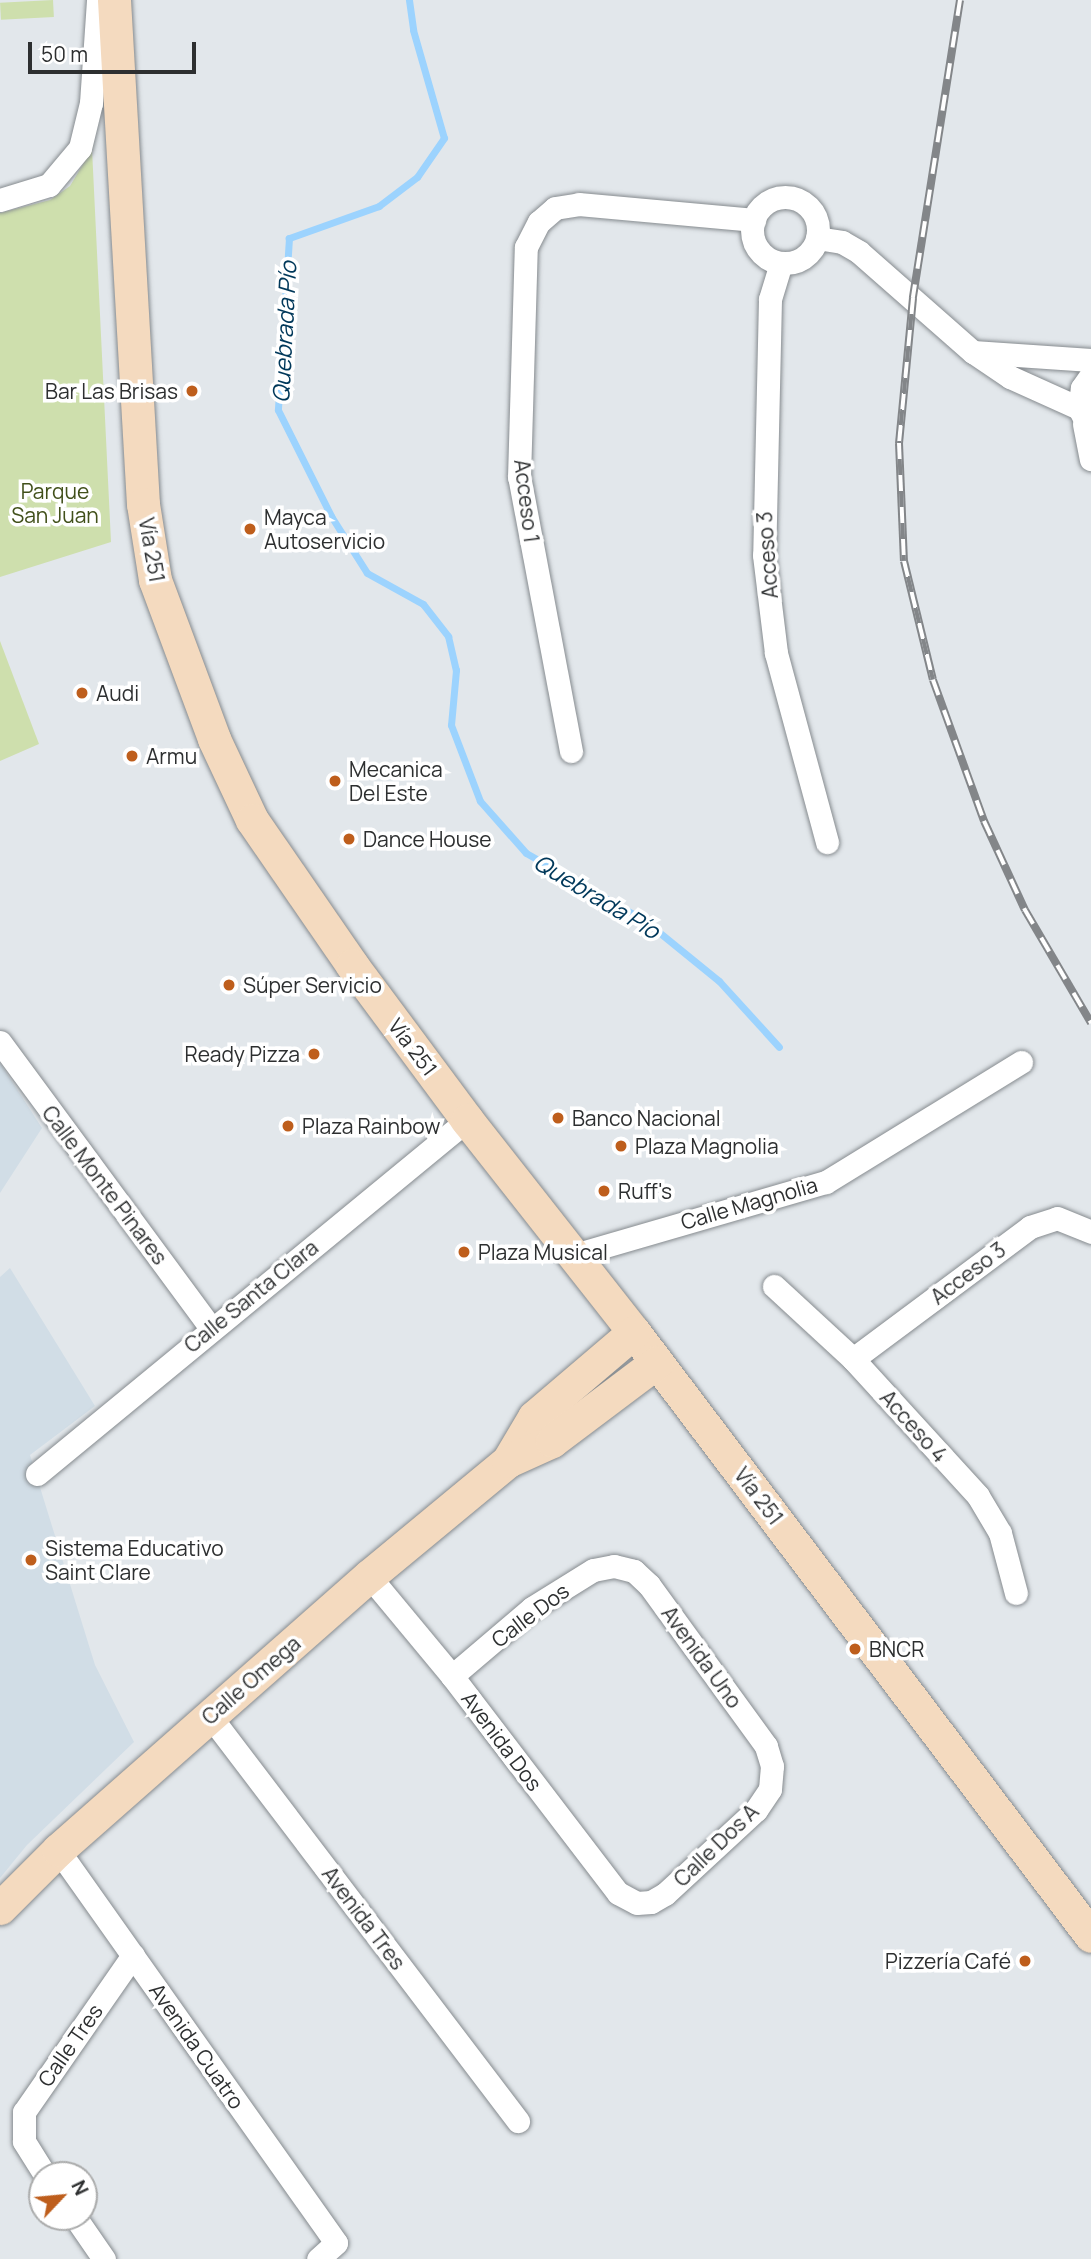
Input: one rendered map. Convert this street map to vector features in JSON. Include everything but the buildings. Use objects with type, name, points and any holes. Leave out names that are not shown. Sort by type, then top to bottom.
[{"type":"main road","name":"Vía 251","points":[[114,0],[143,504],[155,580],[209,726],[252,820],[352,965],[467,1120],[634,1332],[1089,1929]]},
{"type":"main road","name":"Calle Omega","points":[[508,1461],[534,1417],[634,1332]]},
{"type":"main road","name":"Calle Omega","points":[[0,1908],[58,1850],[369,1576],[508,1461],[552,1441],[657,1362]]},
{"type":"street","points":[[0,200],[49,185],[80,148],[91,103],[98,0]]},
{"type":"street","points":[[794,198],[812,210],[817,238],[810,252],[797,261],[781,263],[758,248],[754,220],[773,199],[794,198]]},
{"type":"street","name":"Acceso 1","points":[[571,751],[519,477],[526,247],[539,222],[555,208],[579,204],[754,220]]},
{"type":"street","points":[[817,238],[842,242],[859,252],[973,352],[1085,421]]},
{"type":"street","name":"Acceso 3","points":[[781,263],[770,299],[764,555],[776,653],[827,842]]},
{"type":"street","points":[[973,352],[1091,360]]},
{"type":"street","points":[[1091,374],[1082,388],[1091,458]]},
{"type":"street","name":"Calle Monte Pinares","points":[[0,1042],[211,1328]]},
{"type":"street","name":"Calle Magnolia","points":[[573,1255],[826,1182],[1021,1062]]},
{"type":"street","name":"Calle Santa Clara","points":[[37,1474],[211,1328],[467,1120]]},
{"type":"street","name":"Acceso 3","points":[[853,1359],[1030,1227],[1057,1218],[1091,1232]]},
{"type":"street","name":"Acceso 4","points":[[774,1286],[853,1359],[978,1496],[1000,1533],[1016,1593]]},
{"type":"street","name":"Calle Dos","points":[[453,1676],[532,1608],[593,1570],[614,1566]]},
{"type":"street","name":"Avenida Uno","points":[[614,1566],[634,1572],[649,1585],[766,1746],[772,1766]]},
{"type":"street","name":"Avenida Dos","points":[[369,1576],[453,1676],[618,1893],[637,1903]]},
{"type":"street","name":"Avenida Tres","points":[[210,1716],[518,2120]]},
{"type":"street","name":"Calle Dos A","points":[[637,1903],[651,1902],[665,1894],[757,1810],[770,1789],[772,1766]]},
{"type":"street","name":"Avenida Cuatro","points":[[58,1850],[336,2243],[318,2259]]},
{"type":"street","name":"Calle Tres","points":[[36,2161],[24,2141],[24,2112],[132,1955]]},
{"type":"street","points":[[85,2231],[104,2259]]},
{"type":"shaded area","points":[[0,1063],[42,1128],[0,1193]]},
{"type":"shaded area","name":"Sistema Educativo Saint Clare","points":[[10,1268],[95,1406],[30,1455],[95,1665],[134,1742],[27,1845],[0,1878],[0,1277]]},
{"type":"green space","points":[[53,0],[54,17],[1,20],[0,3]]},
{"type":"green space","name":"Parque San Juan","points":[[92,149],[111,542],[0,577],[0,213],[50,200],[70,186]]},
{"type":"green space","points":[[0,641],[39,744],[0,761]]},
{"type":"waterway","name":"Quebrada Pío","points":[[409,0],[413,30],[444,138],[417,177],[379,206],[289,238],[278,410],[331,516],[367,573],[423,604],[448,636],[456,670],[451,725],[480,801],[526,853],[644,920],[719,981],[779,1047]]},
{"type":"railway","points":[[960,0],[913,298],[899,443],[904,561],[933,680],[984,821],[1025,910],[1091,1023]]},
{"type":"place","name":"Bar Las Brisas","points":[[192,391]]},
{"type":"place","name":"Mayca Autoservicio","points":[[250,529]]},
{"type":"place","name":"Audi","points":[[82,693]]},
{"type":"place","name":"Armu","points":[[132,756]]},
{"type":"place","name":"Mecanica Del Este","points":[[335,781]]},
{"type":"place","name":"Dance House","points":[[349,839]]},
{"type":"place","name":"Súper Servicio","points":[[229,985]]},
{"type":"place","name":"Ready Pizza","points":[[314,1054]]},
{"type":"place","name":"Banco Nacional","points":[[558,1118]]},
{"type":"place","name":"Plaza Rainbow","points":[[288,1126]]},
{"type":"place","name":"Plaza Magnolia","points":[[621,1146]]},
{"type":"place","name":"Ruff's","points":[[604,1191]]},
{"type":"place","name":"Plaza Musical","points":[[464,1252]]},
{"type":"place","name":"Sistema Educativo Saint Clare","points":[[31,1560]]},
{"type":"place","name":"BNCR","points":[[855,1649]]},
{"type":"place","name":"Pizzería Café","points":[[1025,1961]]}]
